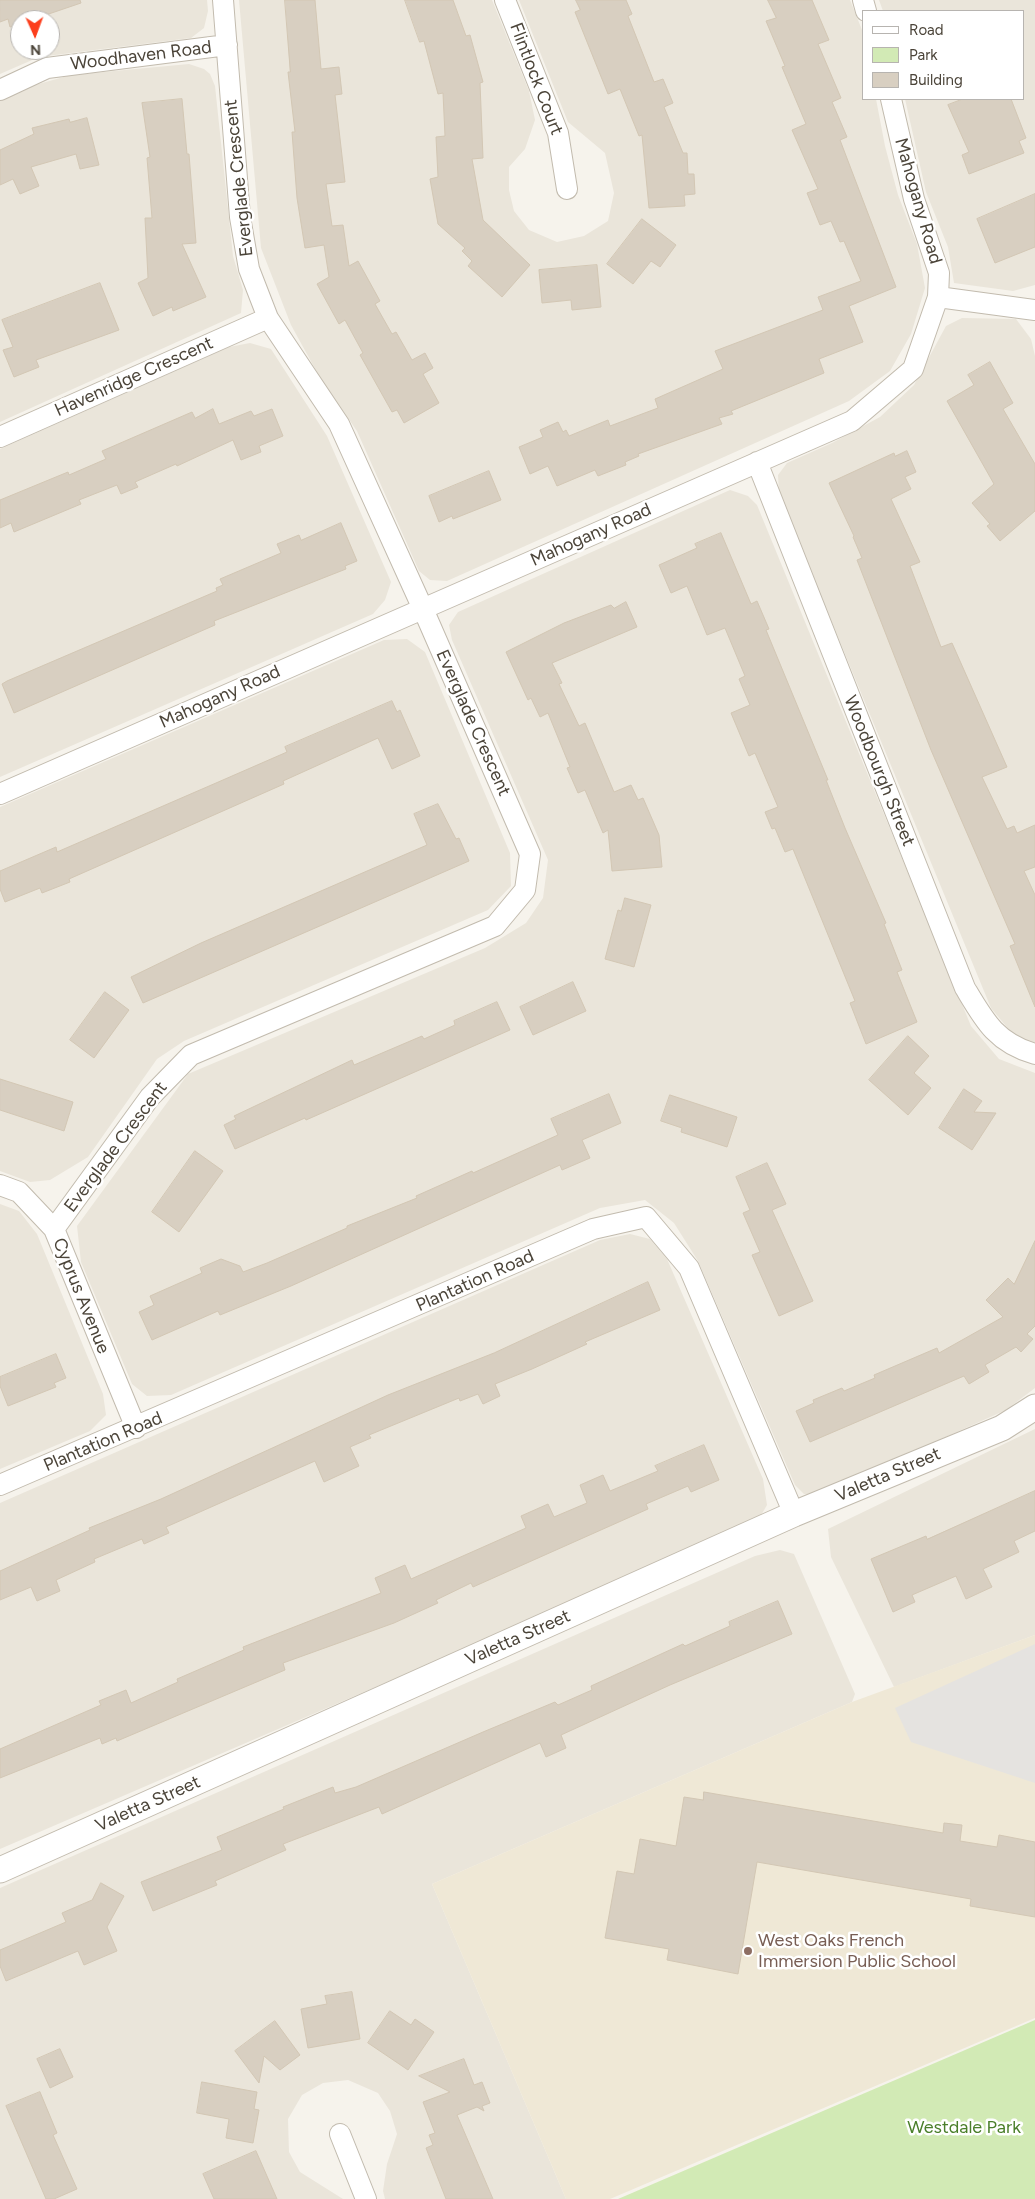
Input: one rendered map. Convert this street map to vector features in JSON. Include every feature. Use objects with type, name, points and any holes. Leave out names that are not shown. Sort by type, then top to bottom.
[{"type":"street","name":"Everglade Crescent","points":[[54,1229],[150,1097],[191,1055],[495,926],[525,890],[530,854],[423,609],[339,424],[268,318],[249,270],[240,217],[223,0]]},
{"type":"street","name":"Flintlock Court","points":[[505,0],[558,133],[567,189]]},
{"type":"street","name":"Woodhaven Road","points":[[0,90],[47,68],[227,45]]},
{"type":"street","name":"Mahogany Road","points":[[0,794],[852,421],[913,369],[938,296],[939,273],[914,199],[891,100]]},
{"type":"street","points":[[938,296],[1035,310]]},
{"type":"street","name":"Havenridge Crescent","points":[[0,437],[268,318]]},
{"type":"street","name":"Woodbourgh Street","points":[[757,462],[965,988],[988,1026],[1017,1049],[1035,1054]]},
{"type":"street","name":"Cyprus Avenue","points":[[0,1185],[19,1192],[54,1229],[136,1428]]},
{"type":"street","name":"Plantation Road","points":[[0,1485],[136,1428],[593,1229],[646,1217],[689,1268],[794,1514]]},
{"type":"street","name":"Valetta Street","points":[[0,1870],[794,1514],[1002,1428],[1035,1406]]},
{"type":"street","points":[[340,2134],[366,2199]]},
{"type":"shaded area","points":[[0,0],[207,0],[208,11],[204,28],[191,38],[60,54],[60,10],[10,10],[10,60],[32,60],[0,74]]},
{"type":"shaded area","points":[[239,0],[492,0],[529,91],[535,120],[525,149],[509,167],[509,190],[514,211],[529,230],[557,242],[584,236],[608,221],[614,193],[605,153],[568,122],[519,0],[850,0],[862,30],[862,100],[876,100],[885,146],[898,195],[917,244],[925,288],[911,334],[890,371],[849,401],[447,581],[430,580],[419,571],[357,431],[319,376],[291,325],[261,248]]},
{"type":"shaded area","points":[[879,0],[1035,0],[1035,285],[1013,291],[954,283],[948,247],[926,192],[905,100],[1025,100],[1025,10],[883,10]]},
{"type":"shaded area","points":[[189,64],[204,69],[210,74],[215,86],[233,256],[243,290],[241,313],[0,422],[0,99],[24,88],[71,75]]},
{"type":"shaded area","points":[[962,318],[1016,319],[1031,339],[1035,356],[1035,1043],[1015,1037],[991,1008],[779,494],[778,475],[787,463],[832,443],[880,417],[914,385],[946,326]]},
{"type":"shaded area","points":[[250,343],[271,349],[327,436],[391,582],[385,600],[373,614],[0,777],[0,449],[229,347]]},
{"type":"shaded area","points":[[730,490],[748,496],[757,505],[971,1026],[999,1059],[1035,1073],[1035,1388],[1006,1410],[816,1495],[804,1494],[795,1485],[698,1261],[674,1223],[645,1200],[600,1208],[171,1395],[147,1396],[132,1384],[81,1262],[77,1226],[188,1074],[485,948],[526,923],[543,898],[548,860],[452,640],[449,625],[458,612]]},
{"type":"shaded area","points":[[407,639],[425,652],[510,853],[511,886],[488,910],[184,1041],[157,1059],[88,1157],[50,1180],[30,1182],[0,1171],[0,807],[384,640]]},
{"type":"shaded area","points":[[0,1204],[19,1211],[37,1234],[103,1394],[106,1415],[90,1431],[0,1469]]},
{"type":"shaded area","points":[[630,1234],[650,1239],[667,1259],[763,1479],[767,1505],[760,1517],[735,1532],[0,1849],[0,1503],[600,1240]]},
{"type":"shaded area","points":[[1035,1429],[1035,1635],[894,1687],[831,1557],[828,1529]]},
{"type":"shaded area","points":[[780,1550],[794,1554],[855,1694],[852,1702],[432,1884],[566,2199],[385,2199],[383,2191],[387,2164],[397,2134],[390,2111],[378,2093],[348,2080],[323,2083],[302,2095],[288,2119],[289,2152],[300,2172],[343,2199],[0,2199],[0,1888],[755,1556]]},
{"type":"shaded area","name":"West Oaks French Immersion Public School","points":[[1035,1635],[1035,2018],[610,2199],[566,2199],[432,1884],[852,1702]]},
{"type":"shaded area","points":[[1035,1644],[1035,1783],[911,1742],[895,1708]]},
{"type":"green space","name":"Westdale Park","points":[[1035,2020],[1035,2199],[618,2199]]},
{"type":"building","points":[[0,0],[80,0],[81,3],[60,10],[10,10],[10,27],[8,19],[0,22]]},
{"type":"building","points":[[285,0],[315,0],[321,69],[339,67],[342,94],[335,95],[345,182],[326,184],[332,226],[343,225],[349,266],[358,261],[380,301],[375,304],[392,334],[396,332],[412,360],[425,353],[433,368],[423,374],[439,403],[404,423],[397,410],[392,412],[360,355],[363,353],[345,320],[339,324],[317,284],[329,277],[324,245],[305,248],[297,198],[292,132],[295,132],[288,72],[290,72]]},
{"type":"building","points":[[405,0],[453,0],[466,36],[470,35],[483,82],[480,83],[483,158],[472,159],[483,220],[530,265],[502,297],[468,266],[472,261],[462,251],[465,248],[438,224],[430,179],[438,177],[436,137],[445,136],[443,93],[438,94],[424,41],[420,42]]},
{"type":"building","points":[[576,0],[626,0],[632,14],[628,16],[654,82],[663,79],[673,103],[664,107],[683,153],[687,153],[688,174],[694,174],[695,194],[684,195],[685,206],[649,208],[642,135],[639,136],[620,89],[608,94],[575,12],[580,10]]},
{"type":"building","points":[[768,0],[812,0],[829,40],[818,44],[841,98],[832,102],[847,137],[840,140],[896,287],[849,306],[863,342],[819,359],[824,373],[731,411],[733,414],[719,418],[722,424],[638,454],[639,456],[625,462],[626,465],[598,476],[595,470],[557,486],[548,466],[530,474],[519,447],[543,437],[540,430],[558,422],[563,432],[566,430],[569,436],[608,420],[610,426],[658,408],[655,399],[723,369],[715,351],[823,310],[818,297],[861,281],[844,241],[840,242],[831,221],[820,225],[807,193],[818,189],[792,130],[806,124],[782,67],[785,66],[766,21],[776,18]]},
{"type":"building","points":[[182,99],[187,154],[189,154],[196,243],[182,244],[206,297],[173,311],[172,307],[153,316],[138,283],[148,278],[145,218],[152,218],[147,158],[150,157],[142,103]]},
{"type":"building","points":[[960,100],[1011,100],[1026,138],[1019,141],[1024,153],[969,174],[962,155],[969,152],[948,105]]},
{"type":"building","points":[[87,118],[99,165],[80,169],[76,154],[31,167],[39,186],[20,194],[13,179],[0,185],[0,150],[34,134],[32,128],[69,119],[70,122]]},
{"type":"building","points":[[1035,194],[1035,247],[995,263],[977,219]]},
{"type":"building","points":[[642,219],[676,245],[660,267],[651,261],[633,284],[607,264]]},
{"type":"building","points":[[597,265],[601,307],[572,310],[571,300],[542,303],[539,270]]},
{"type":"building","points":[[100,283],[119,330],[36,360],[39,367],[14,377],[3,350],[13,347],[2,320]]},
{"type":"building","points":[[990,362],[1013,403],[1003,409],[1035,464],[1035,511],[1000,541],[987,526],[990,524],[972,503],[994,484],[947,401],[974,385],[968,375]]},
{"type":"building","points":[[213,409],[219,424],[251,411],[254,416],[272,409],[283,436],[259,446],[261,452],[241,460],[233,440],[177,466],[176,464],[135,482],[138,487],[121,494],[117,485],[79,500],[81,504],[14,532],[11,523],[0,528],[0,500],[68,472],[69,475],[106,459],[102,451],[192,412],[195,418]]},
{"type":"building","points":[[907,451],[916,472],[905,477],[911,489],[891,499],[920,562],[910,566],[941,647],[952,643],[1007,767],[982,777],[1007,829],[1014,826],[1017,833],[1035,825],[1035,867],[1024,871],[1035,895],[1035,1007],[1010,946],[1015,944],[931,750],[857,560],[862,558],[854,536],[829,483],[894,453],[895,456]]},
{"type":"building","points":[[489,471],[501,500],[453,519],[452,516],[439,522],[429,496]]},
{"type":"building","points":[[341,523],[357,561],[345,566],[346,569],[214,621],[215,625],[14,713],[2,684],[7,681],[217,591],[216,588],[223,585],[220,579],[281,553],[277,544],[299,535],[301,540]]},
{"type":"building","points":[[721,533],[751,604],[757,601],[769,629],[766,630],[828,780],[826,780],[845,828],[886,923],[884,924],[902,970],[897,972],[917,1022],[866,1044],[850,1003],[855,1001],[793,849],[785,852],[775,828],[772,829],[765,812],[778,807],[755,753],[749,756],[731,713],[750,705],[739,679],[745,676],[725,628],[707,635],[687,586],[671,593],[659,565],[697,548],[695,544]]},
{"type":"building","points":[[626,602],[637,627],[552,663],[562,683],[559,684],[579,726],[585,723],[614,792],[631,785],[638,800],[643,798],[659,835],[662,867],[612,871],[608,830],[603,833],[585,790],[578,793],[567,768],[570,767],[548,713],[540,717],[531,698],[528,700],[506,652],[564,623],[611,605],[614,608]]},
{"type":"building","points":[[392,701],[397,712],[400,710],[420,756],[392,769],[378,738],[283,781],[284,784],[69,879],[70,882],[42,893],[40,888],[5,902],[0,889],[0,871],[56,847],[57,852],[287,752],[285,747]]},
{"type":"building","points":[[438,804],[456,839],[459,838],[469,861],[143,1003],[131,977],[201,943],[427,845],[414,814]]},
{"type":"building","points":[[625,898],[651,905],[634,967],[605,959],[618,910],[621,911]]},
{"type":"building","points":[[573,982],[586,1011],[533,1035],[520,1007]]},
{"type":"building","points":[[105,992],[129,1010],[94,1058],[70,1040]]},
{"type":"building","points":[[497,1002],[510,1030],[306,1120],[305,1118],[235,1149],[224,1125],[236,1119],[234,1116],[352,1060],[354,1065],[422,1036],[424,1039],[455,1025],[454,1021]]},
{"type":"building","points":[[908,1036],[929,1056],[914,1073],[931,1088],[908,1115],[869,1080]]},
{"type":"building","points":[[0,1079],[73,1102],[64,1131],[0,1110]]},
{"type":"building","points":[[964,1089],[982,1101],[974,1112],[996,1113],[972,1150],[939,1128]]},
{"type":"building","points":[[609,1094],[621,1123],[582,1140],[590,1158],[562,1170],[560,1165],[291,1286],[220,1315],[218,1311],[152,1340],[139,1312],[154,1305],[150,1296],[202,1273],[200,1268],[221,1259],[240,1266],[243,1272],[267,1263],[347,1228],[347,1226],[417,1198],[416,1196],[472,1171],[473,1173],[558,1135],[551,1119]]},
{"type":"building","points":[[670,1095],[737,1117],[727,1147],[681,1132],[682,1128],[661,1121]]},
{"type":"building","points":[[195,1151],[223,1171],[179,1232],[152,1212]]},
{"type":"building","points":[[767,1163],[786,1204],[772,1210],[813,1301],[779,1316],[752,1255],[760,1252],[743,1213],[750,1210],[736,1177]]},
{"type":"building","points":[[1035,1241],[1035,1326],[1027,1334],[1033,1339],[1021,1352],[1016,1347],[985,1365],[989,1372],[969,1384],[964,1376],[810,1442],[796,1411],[814,1403],[813,1400],[842,1388],[844,1391],[875,1378],[874,1375],[937,1348],[939,1353],[1003,1317],[986,1300],[1008,1278],[1014,1284]]},
{"type":"building","points":[[648,1282],[660,1310],[495,1384],[500,1396],[483,1404],[478,1394],[460,1401],[459,1398],[369,1435],[371,1438],[350,1447],[359,1466],[324,1482],[315,1461],[166,1527],[169,1533],[144,1544],[142,1539],[94,1559],[95,1562],[56,1580],[60,1591],[37,1601],[31,1587],[0,1600],[0,1571],[90,1530],[89,1528],[161,1499],[388,1395],[494,1353]]},
{"type":"building","points":[[56,1354],[66,1378],[54,1383],[56,1387],[8,1406],[0,1386],[0,1377]]},
{"type":"building","points":[[704,1445],[719,1480],[691,1492],[688,1486],[646,1504],[648,1509],[473,1587],[471,1583],[436,1600],[438,1603],[394,1623],[283,1663],[285,1670],[117,1741],[116,1738],[102,1744],[100,1738],[0,1778],[0,1749],[101,1705],[99,1701],[126,1690],[131,1703],[178,1682],[177,1679],[244,1650],[243,1647],[381,1593],[375,1578],[405,1565],[411,1579],[526,1528],[521,1516],[548,1504],[554,1517],[587,1503],[580,1485],[603,1475],[610,1491],[658,1471],[655,1466]]},
{"type":"building","points":[[1035,1491],[1035,1531],[1014,1541],[1019,1552],[983,1569],[992,1587],[966,1599],[956,1576],[912,1595],[915,1602],[893,1612],[871,1559],[926,1536],[927,1539]]},
{"type":"building","points":[[778,1601],[792,1634],[670,1685],[561,1735],[566,1748],[546,1757],[540,1743],[382,1814],[379,1807],[283,1844],[286,1850],[215,1881],[217,1885],[153,1911],[141,1882],[222,1850],[217,1837],[333,1787],[335,1793],[356,1787],[555,1702],[558,1705],[592,1690],[591,1686],[683,1644],[685,1646],[730,1626],[729,1622]]},
{"type":"building","points":[[704,1792],[943,1833],[944,1823],[962,1825],[960,1841],[997,1847],[999,1835],[1035,1842],[1035,1917],[970,1906],[971,1899],[757,1862],[738,1974],[667,1960],[669,1949],[605,1938],[617,1871],[634,1874],[640,1839],[676,1846],[684,1797],[703,1800]]},
{"type":"building","points":[[101,1883],[124,1896],[107,1927],[117,1951],[84,1965],[78,1951],[6,1981],[0,1966],[0,1950],[66,1922],[62,1913],[92,1900]]},
{"type":"building","points":[[352,1992],[360,2039],[308,2048],[301,2009],[327,2004],[325,1996]]},
{"type":"building","points":[[390,2011],[411,2025],[415,2019],[434,2032],[408,2070],[368,2043]]},
{"type":"building","points":[[275,2021],[300,2055],[280,2070],[264,2056],[259,2083],[235,2051]]},
{"type":"building","points":[[60,2049],[73,2077],[50,2088],[37,2059]]},
{"type":"building","points":[[464,2059],[474,2085],[482,2082],[490,2103],[482,2106],[484,2111],[477,2107],[457,2115],[493,2199],[446,2199],[426,2148],[433,2145],[429,2135],[435,2133],[423,2102],[450,2092],[419,2076]]},
{"type":"building","points":[[202,2082],[257,2092],[254,2109],[259,2110],[253,2143],[226,2138],[229,2119],[197,2113]]},
{"type":"building","points":[[40,2092],[57,2133],[53,2135],[77,2189],[54,2199],[46,2199],[6,2106]]},
{"type":"building","points":[[256,2151],[277,2199],[214,2199],[203,2174]]},
{"type":"place","name":"West Oaks French Immersion Public School","points":[[748,1951]]}]
